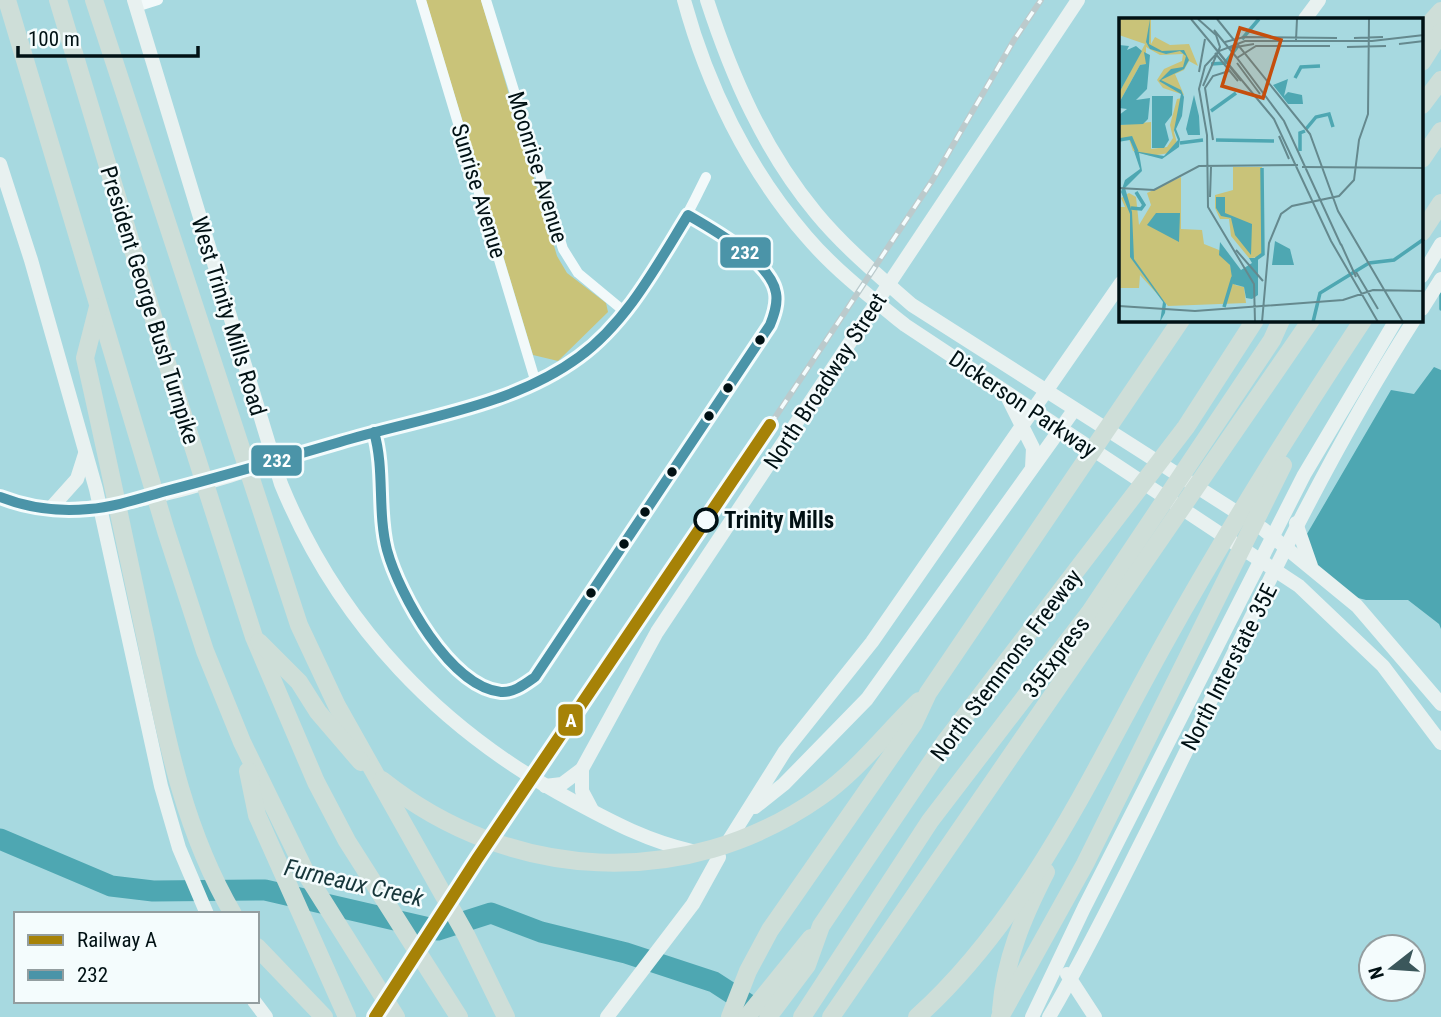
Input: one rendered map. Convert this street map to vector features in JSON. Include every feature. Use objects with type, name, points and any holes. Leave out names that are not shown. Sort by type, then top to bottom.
[{"type":"highway","points":[[6,0],[187,598],[242,742],[309,877],[396,1017]]},
{"type":"highway","name":"President George Bush Turnpike","points":[[58,0],[176,393],[254,638],[299,744],[347,841],[459,1017]]},
{"type":"highway","points":[[94,0],[299,625],[337,706],[466,935],[506,1017]]},
{"type":"highway","points":[[1424,30],[1441,11]]},
{"type":"highway","points":[[1424,59],[1441,32]]},
{"type":"highway","points":[[1424,102],[1441,80]]},
{"type":"highway","points":[[1424,156],[1441,131]]},
{"type":"highway","points":[[1424,229],[1441,203]]},
{"type":"highway","points":[[98,305],[85,358],[169,750],[189,822],[201,853],[232,912]]},
{"type":"highway","points":[[730,1017],[748,971],[770,930],[914,723],[928,693],[1180,322]]},
{"type":"highway","name":"North Stemmons Freeway","points":[[801,962],[821,926],[945,742],[1186,427],[1254,322]]},
{"type":"highway","name":"35Express","points":[[802,1017],[930,821],[1090,612],[1272,340],[1280,322]]},
{"type":"highway","points":[[831,1017],[1154,552],[1310,322]]},
{"type":"highway","points":[[917,1017],[948,988],[1000,928],[1075,804],[1198,584],[1362,322]]},
{"type":"highway","points":[[1000,1017],[1085,864],[1335,362]]},
{"type":"highway","points":[[254,638],[299,682],[340,741],[366,766],[417,806],[498,846],[523,853],[598,863],[666,859],[700,852],[749,835],[789,816],[821,796],[850,771],[928,693]]},
{"type":"highway","points":[[242,742],[257,815],[347,1017]]},
{"type":"highway","points":[[1000,1017],[1003,983],[1014,942],[1075,804]]},
{"type":"highway","points":[[259,949],[324,1017]]},
{"type":"highway","points":[[747,1017],[801,962]]},
{"type":"highway","points":[[768,1017],[801,962]]},
{"type":"main road","name":"Dickerson Parkway","points":[[707,0],[725,56],[756,123],[778,161],[816,213],[863,262],[912,305],[1274,538],[1357,606],[1441,704]]},
{"type":"main road","name":"North Broadway Street","points":[[582,769],[657,632],[1078,0]]},
{"type":"main road","points":[[1306,18],[1319,0]]},
{"type":"main road","name":"West Trinity Mills Road","points":[[135,3],[274,463],[294,516],[310,547],[369,636],[452,722],[486,749],[545,786],[654,843],[719,857]]},
{"type":"main road","name":"Dickerson Parkway","points":[[685,3],[703,61],[725,111],[759,172],[806,236],[851,282],[905,325],[1299,586],[1383,666],[1441,743]]},
{"type":"main road","points":[[0,164],[31,260],[86,453],[139,690],[179,848],[206,912]]},
{"type":"main road","points":[[1424,273],[1441,244]]},
{"type":"main road","points":[[1424,306],[1441,279]]},
{"type":"main road","points":[[611,1013],[692,904],[785,751],[872,642],[1119,286]]},
{"type":"main road","name":"North Interstate 35E","points":[[1032,1017],[1304,475],[1395,322]]},
{"type":"main road","name":"North Interstate 35E","points":[[1049,1017],[1072,979],[1303,513],[1380,374],[1414,322]]},
{"type":"main road","points":[[1004,392],[1024,426],[1033,448],[1032,468]]},
{"type":"main road","points":[[746,814],[784,784],[867,699],[1074,410]]},
{"type":"main road","points":[[51,508],[77,479],[86,453]]},
{"type":"main road","points":[[0,497],[13,503],[51,508],[100,508],[274,463]]},
{"type":"main road","points":[[1292,501],[1298,535],[1312,568]]},
{"type":"main road","points":[[1237,610],[1257,585],[1275,582],[1299,586]]},
{"type":"main road","points":[[545,786],[562,784],[582,769]]},
{"type":"main road","points":[[582,769],[582,791],[592,811]]},
{"type":"main road","points":[[1057,965],[1072,979],[1095,1017]]},
{"type":"street","points":[[135,3],[158,0]]},
{"type":"street","name":"Sunrise Avenue","points":[[421,0],[536,383]]},
{"type":"street","name":"Moonrise Avenue","points":[[486,0],[563,249],[578,273],[625,312]]},
{"type":"street","points":[[274,463],[536,383],[580,357],[602,338],[625,312],[688,215],[706,177]]},
{"type":"shaded area","points":[[426,0],[481,0],[557,256],[567,273],[606,303],[608,312],[558,361],[533,355]]},
{"type":"water","points":[[1434,367],[1441,370],[1441,629],[1439,624],[1408,600],[1366,600],[1346,595],[1297,551],[1391,390],[1414,394]]},
{"type":"waterway","points":[[1441,294],[1441,309]]},
{"type":"waterway","name":"Furneaux Creek","points":[[0,839],[111,886],[153,891],[265,890],[438,930],[491,913],[541,932],[626,953],[714,982],[754,1008]]},
{"type":"railway","points":[[770,425],[932,181],[1014,40],[1041,0]]},
{"type":"rail line","name":"A","points":[[375,1017],[477,859],[770,425]]},
{"type":"transit line","name":"232","points":[[0,497],[32,506],[77,510],[128,502],[370,434],[401,426],[432,418],[464,409],[524,388],[579,357],[612,327],[653,273],[688,215],[740,248],[772,281],[776,301],[770,325],[535,677],[515,690],[501,692],[482,686],[463,674],[429,636],[415,613],[393,569],[387,550],[382,520],[379,461],[377,446],[374,432]]},
{"type":"place","name":"Trinity Mills","points":[[706,520]]}]
